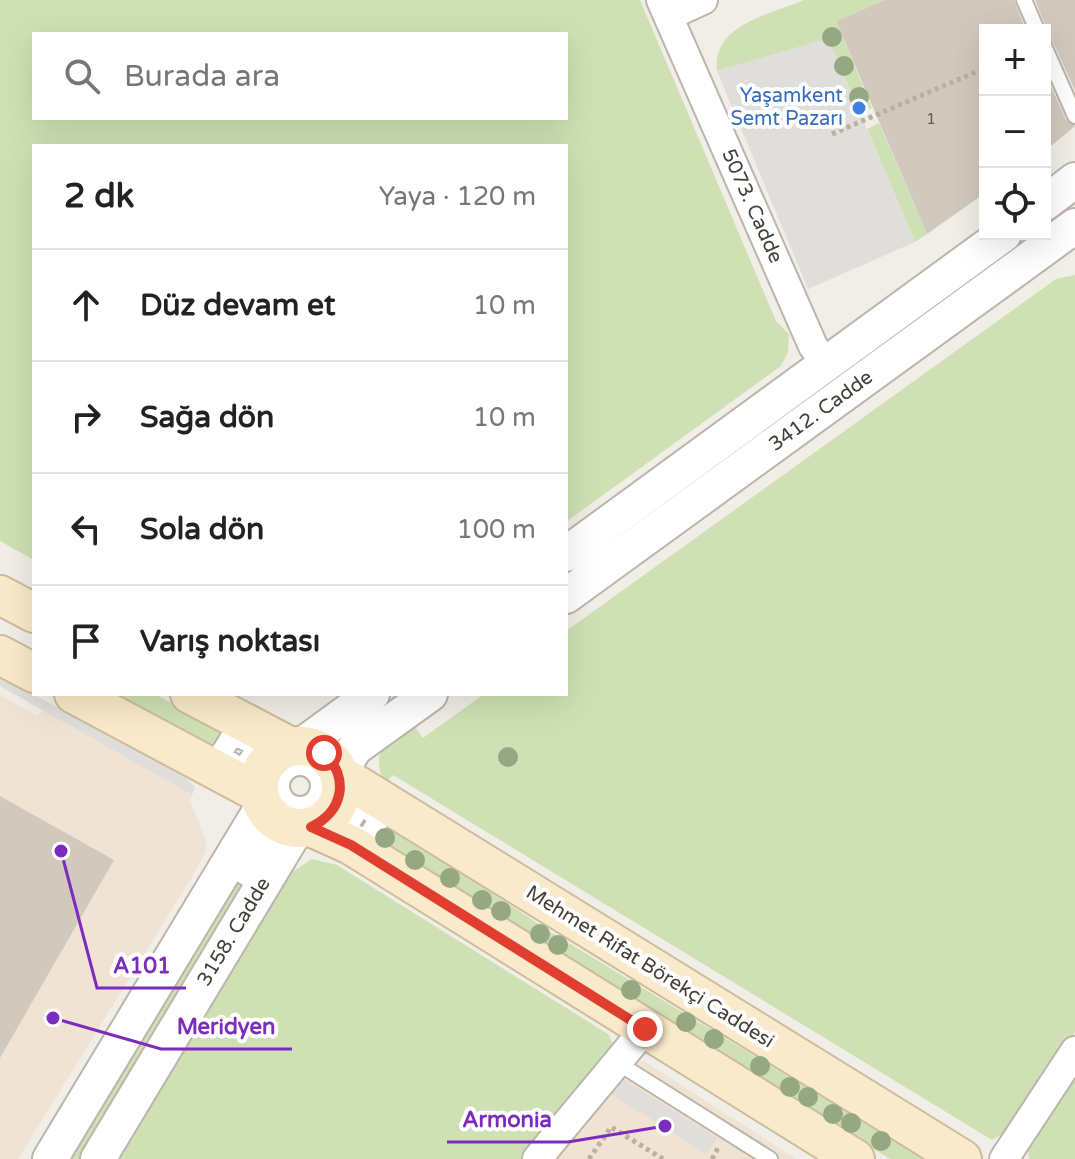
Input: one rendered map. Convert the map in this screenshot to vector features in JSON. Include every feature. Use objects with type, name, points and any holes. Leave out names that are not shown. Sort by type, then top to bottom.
[{"type":"main road","points":[[0,595],[32,612]]},
{"type":"main road","points":[[0,655],[32,672]]},
{"type":"main road","points":[[77,696],[281,818],[351,845],[855,1159]]},
{"type":"main road","points":[[194,696],[294,753]]},
{"type":"main road","points":[[294,753],[324,753],[339,774],[339,799],[333,812],[281,818],[259,780],[270,759],[294,753]]},
{"type":"main road","name":"Mehmet Rifat Börekçi Caddesi","points":[[339,774],[962,1159]]},
{"type":"street","points":[[664,8],[703,0]]},
{"type":"street","name":"5073. Cadde","points":[[664,8],[813,346],[838,379]]},
{"type":"street","points":[[1051,198],[1075,180]]},
{"type":"street","name":"3412. Cadde","points":[[568,553],[1075,226]]},
{"type":"street","name":"3412. Cadde","points":[[568,594],[838,379],[997,240]]},
{"type":"street","points":[[339,774],[355,748],[427,696]]},
{"type":"street","points":[[294,753],[372,709]]},
{"type":"street","name":"3158. Cadde","points":[[50,1159],[281,818]]},
{"type":"street","name":"3158. Cadde","points":[[98,1159],[281,818]]},
{"type":"street","points":[[537,1159],[645,1029]]},
{"type":"street","points":[[1004,1159],[1075,1051]]},
{"type":"lane","points":[[1024,0],[1034,24]]},
{"type":"lane","points":[[1051,61],[1074,112]]},
{"type":"lane","points":[[618,1063],[770,1159]]},
{"type":"path","points":[[832,134],[979,71]]},
{"type":"path","points":[[589,1159],[611,1127],[663,1159]]},
{"type":"shaded area","points":[[828,38],[915,242],[808,289],[717,71]]},
{"type":"shaded area","points":[[0,676],[186,778],[195,787],[192,795],[0,686]]},
{"type":"shaded area","points":[[0,695],[38,716],[43,710],[192,795],[190,800],[206,842],[206,852],[192,877],[18,1159],[0,1159]]},
{"type":"shaded area","points":[[644,1061],[796,1159],[558,1159],[636,1063]]},
{"type":"shaded area","points":[[623,1079],[717,1138],[706,1154],[611,1094]]},
{"type":"green space","points":[[0,0],[640,0],[776,321],[789,334],[788,352],[781,366],[568,521],[568,144],[32,144],[32,559],[0,541]]},
{"type":"green space","points":[[804,0],[885,0],[836,21],[872,108],[860,113],[828,39],[717,71],[718,55],[733,32],[760,17]]},
{"type":"green space","points":[[879,123],[927,234],[915,242],[867,129]]},
{"type":"green space","points":[[1075,275],[1075,1032],[1009,1130],[992,1140],[393,775],[386,783],[379,764],[383,748],[409,719],[423,738],[481,696],[568,696],[568,630],[1056,279]]},
{"type":"green space","points":[[120,696],[158,696],[233,734],[220,755],[185,731]]},
{"type":"green space","points":[[380,818],[549,931],[924,1159],[890,1159],[435,879],[366,841]]},
{"type":"green space","points":[[312,859],[337,865],[608,1034],[612,1042],[610,1050],[522,1159],[117,1159],[289,874]]},
{"type":"green space","points":[[241,872],[251,878],[82,1159],[69,1159]]},
{"type":"green space","points":[[1075,1070],[1075,1159],[1029,1159],[1029,1148],[1037,1124]]},
{"type":"building","points":[[885,0],[1014,0],[1024,24],[979,24],[979,197],[927,234],[836,21]]},
{"type":"building","points":[[1035,0],[1075,0],[1075,91],[1051,42],[1051,24],[1045,24]]},
{"type":"building","points":[[1051,86],[1066,120],[1075,126],[1051,146]]},
{"type":"building","points":[[0,796],[114,860],[0,1058]]},
{"type":"place","name":"Yaşamkent Semt Pazarı","points":[[859,108]]},
{"type":"place","name":"A101","points":[[61,851]]},
{"type":"place","name":"Meridyen","points":[[53,1018]]},
{"type":"place","name":"Armonia","points":[[665,1126]]},
{"type":"route","points":[[324,753],[339,774],[339,799],[333,812],[311,827],[351,845],[645,1029]]}]
